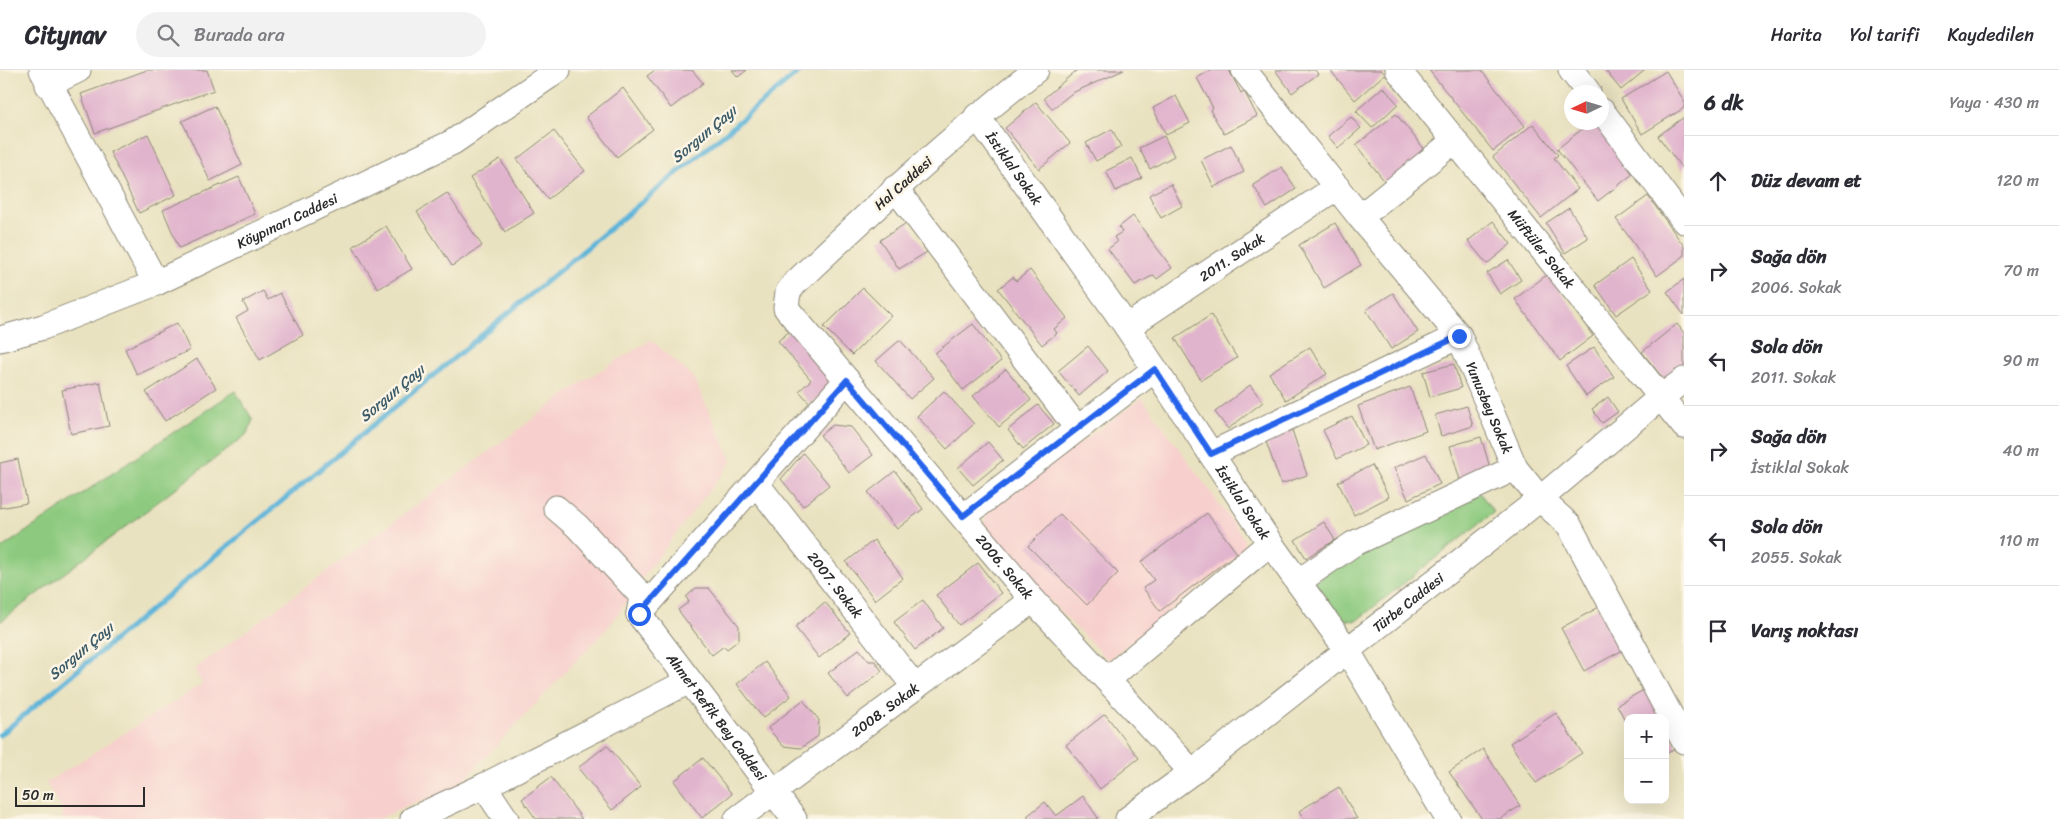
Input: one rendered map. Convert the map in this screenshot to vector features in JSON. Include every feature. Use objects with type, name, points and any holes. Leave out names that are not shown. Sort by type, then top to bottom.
[{"type":"street","points":[[78,70],[45,77],[156,283]]},
{"type":"street","name":"Hal Caddesi","points":[[786,308],[788,292],[795,283],[895,188],[977,116],[1036,70]]},
{"type":"street","name":"Yunusbey Sokak","points":[[1244,70],[1360,216],[1459,336],[1515,468],[1540,499],[1569,525],[1684,741]]},
{"type":"street","name":"Müftüler Sokak","points":[[1398,70],[1684,426]]},
{"type":"street","points":[[1571,70],[1583,85]]},
{"type":"street","name":"Köypınarı Caddesi","points":[[0,339],[43,327],[156,283],[453,142],[551,72]]},
{"type":"street","name":"İstiklal Sokak","points":[[977,116],[1127,327],[1270,543],[1347,650],[1448,819]]},
{"type":"street","points":[[1609,120],[1684,220]]},
{"type":"street","points":[[1360,216],[1454,141]]},
{"type":"street","name":"2011. Sokak","points":[[1127,327],[1337,187]]},
{"type":"street","points":[[895,188],[1077,428]]},
{"type":"street","name":"2006. Sokak","points":[[786,308],[1033,600],[1192,772]]},
{"type":"street","points":[[1211,454],[1459,336]]},
{"type":"street","points":[[963,516],[1155,369]]},
{"type":"street","points":[[639,614],[847,380]]},
{"type":"street","name":"Türbe Caddesi","points":[[1128,819],[1192,772],[1540,499],[1661,397],[1684,380]]},
{"type":"street","points":[[1298,582],[1353,544],[1515,468]]},
{"type":"street","name":"2007. Sokak","points":[[756,483],[915,686]]},
{"type":"street","points":[[556,508],[577,526],[642,596],[639,614]]},
{"type":"street","points":[[1107,680],[1270,543]]},
{"type":"street","name":"2008. Sokak","points":[[737,819],[1033,600]]},
{"type":"street","name":"Ahmet Refik Bey Caddesi","points":[[639,614],[794,819]]},
{"type":"street","points":[[413,819],[484,786],[689,681]]},
{"type":"street","points":[[484,786],[506,819]]},
{"type":"shaded area","points":[[651,340],[693,377],[732,461],[651,566],[610,625],[453,791],[410,804],[379,819],[63,819],[62,809],[46,783],[202,684],[195,669],[585,380]]},
{"type":"shaded area","points":[[1142,398],[1244,538],[1244,552],[1108,660],[982,532],[987,511]]},
{"type":"green space","points":[[235,391],[253,420],[246,435],[0,622],[0,549]]},
{"type":"green space","points":[[1479,492],[1494,512],[1356,621],[1340,619],[1314,582],[1365,547]]},
{"type":"building","points":[[147,70],[207,70],[214,90],[95,133],[81,94]]},
{"type":"building","points":[[655,70],[692,70],[703,83],[671,108],[647,76]]},
{"type":"building","points":[[732,70],[747,70],[738,77]]},
{"type":"building","points":[[1077,70],[1124,70],[1072,93],[1052,109],[1044,98]]},
{"type":"building","points":[[1211,70],[1229,70],[1241,93],[1244,91],[1257,116],[1224,134],[1210,110],[1213,108],[1197,78]]},
{"type":"building","points":[[1275,70],[1315,70],[1318,74],[1292,93]]},
{"type":"building","points":[[1330,70],[1381,70],[1385,74],[1355,100]]},
{"type":"building","points":[[1429,70],[1481,70],[1525,126],[1493,151]]},
{"type":"building","points":[[1605,70],[1645,70],[1621,90]]},
{"type":"building","points":[[1666,71],[1684,101],[1684,108],[1642,134],[1621,99]]},
{"type":"building","points":[[1383,87],[1398,104],[1372,128],[1356,111]]},
{"type":"building","points":[[623,88],[653,129],[617,157],[586,117]]},
{"type":"building","points":[[1176,96],[1190,123],[1166,135],[1153,108]]},
{"type":"building","points":[[1036,102],[1070,143],[1039,169],[1005,128]]},
{"type":"building","points":[[215,106],[242,165],[210,181],[182,121]]},
{"type":"building","points":[[1396,114],[1430,156],[1390,188],[1356,145]]},
{"type":"building","points":[[1351,117],[1361,128],[1338,148],[1328,136]]},
{"type":"building","points":[[1684,117],[1684,171],[1658,136]]},
{"type":"building","points":[[1533,124],[1558,155],[1554,158],[1578,189],[1541,218],[1493,157]]},
{"type":"building","points":[[1112,129],[1121,147],[1096,161],[1086,143]]},
{"type":"building","points":[[1581,130],[1601,130],[1634,173],[1598,201],[1557,149]]},
{"type":"building","points":[[554,131],[585,171],[548,199],[517,159]]},
{"type":"building","points":[[148,134],[176,195],[139,213],[110,152]]},
{"type":"building","points":[[1164,136],[1174,156],[1150,169],[1139,148]]},
{"type":"building","points":[[1231,145],[1244,172],[1214,187],[1201,160]]},
{"type":"building","points":[[1132,158],[1142,178],[1116,191],[1106,171]]},
{"type":"building","points":[[500,159],[534,213],[505,232],[470,178]]},
{"type":"building","points":[[1282,167],[1296,189],[1267,208],[1253,185]]},
{"type":"building","points":[[239,177],[255,214],[179,248],[163,210]]},
{"type":"building","points":[[1171,184],[1182,206],[1161,218],[1149,195]]},
{"type":"building","points":[[447,193],[482,246],[452,266],[417,212]]},
{"type":"building","points":[[1648,196],[1684,246],[1684,256],[1657,276],[1616,219]]},
{"type":"building","points":[[1569,208],[1588,238],[1565,253],[1546,223]]},
{"type":"building","points":[[1133,216],[1172,268],[1157,279],[1154,275],[1135,285],[1108,249],[1117,242],[1114,237],[1122,232],[1119,227]]},
{"type":"building","points":[[1493,221],[1511,244],[1487,264],[1468,241]]},
{"type":"building","points":[[908,222],[927,252],[899,269],[880,240]]},
{"type":"building","points":[[1335,223],[1361,265],[1324,288],[1299,245]]},
{"type":"building","points":[[386,226],[412,269],[378,289],[353,246]]},
{"type":"building","points":[[1631,259],[1652,290],[1616,315],[1595,285]]},
{"type":"building","points":[[1508,260],[1521,280],[1500,294],[1487,273]]},
{"type":"building","points":[[1030,270],[1067,318],[1054,329],[1057,333],[1042,345],[998,289],[1013,277],[1016,281]]},
{"type":"building","points":[[1548,274],[1593,336],[1560,361],[1515,299]]},
{"type":"building","points":[[1684,279],[1684,315],[1667,292]]},
{"type":"building","points":[[863,288],[891,316],[852,355],[824,327]]},
{"type":"building","points":[[263,291],[268,300],[280,293],[303,335],[260,360],[236,318],[248,311],[243,302]]},
{"type":"building","points":[[1393,293],[1418,332],[1391,349],[1366,310]]},
{"type":"building","points":[[1211,315],[1237,358],[1201,380],[1175,338]]},
{"type":"building","points":[[177,323],[190,350],[137,375],[125,349]]},
{"type":"building","points":[[973,324],[1001,361],[963,390],[935,353]]},
{"type":"building","points":[[1677,324],[1684,333],[1684,366],[1665,381],[1642,352]]},
{"type":"building","points":[[792,329],[838,381],[811,404],[799,391],[811,380],[778,341]]},
{"type":"building","points":[[900,340],[934,378],[910,399],[876,361]]},
{"type":"building","points":[[1088,346],[1108,371],[1079,396],[1058,371]]},
{"type":"building","points":[[1310,347],[1327,374],[1286,400],[1269,373]]},
{"type":"building","points":[[1594,347],[1614,377],[1586,396],[1566,366]]},
{"type":"building","points":[[197,359],[216,388],[165,421],[146,392]]},
{"type":"building","points":[[1454,364],[1461,388],[1430,397],[1423,372]]},
{"type":"building","points":[[1006,369],[1031,400],[999,427],[973,396]]},
{"type":"building","points":[[100,382],[109,426],[71,434],[62,390]]},
{"type":"building","points":[[1250,385],[1263,402],[1228,429],[1215,412]]},
{"type":"building","points":[[1410,387],[1426,431],[1374,450],[1358,406]]},
{"type":"building","points":[[944,391],[974,424],[947,449],[917,416]]},
{"type":"building","points":[[1608,397],[1618,412],[1602,423],[1592,409]]},
{"type":"building","points":[[1038,405],[1054,424],[1023,449],[1008,430]]},
{"type":"building","points":[[1467,406],[1473,426],[1441,436],[1435,415]]},
{"type":"building","points":[[1352,416],[1366,445],[1337,459],[1323,430]]},
{"type":"building","points":[[833,425],[851,427],[873,455],[849,473],[820,435]]},
{"type":"building","points":[[1291,427],[1307,475],[1281,484],[1264,436]]},
{"type":"building","points":[[1481,437],[1491,471],[1460,480],[1450,446]]},
{"type":"building","points":[[988,442],[1003,460],[973,485],[958,468]]},
{"type":"building","points":[[803,453],[829,485],[803,506],[781,479]]},
{"type":"building","points":[[1426,454],[1440,484],[1408,499],[1394,468]]},
{"type":"building","points":[[18,459],[27,503],[0,508],[0,463]]},
{"type":"building","points":[[1372,465],[1389,497],[1354,515],[1338,482]]},
{"type":"building","points":[[895,471],[923,509],[897,529],[868,492]]},
{"type":"building","points":[[1207,513],[1237,553],[1160,611],[1143,588],[1154,580],[1141,562]]},
{"type":"building","points":[[1060,514],[1118,573],[1087,605],[1028,546]]},
{"type":"building","points":[[1324,522],[1335,540],[1306,558],[1295,540]]},
{"type":"building","points":[[874,540],[903,578],[875,600],[846,562]]},
{"type":"building","points":[[978,563],[1001,593],[959,625],[936,595]]},
{"type":"building","points":[[696,588],[709,588],[739,626],[739,640],[727,649],[724,646],[712,655],[678,610],[689,602],[686,597]]},
{"type":"building","points":[[923,600],[943,628],[915,650],[894,622]]},
{"type":"building","points":[[825,602],[850,633],[819,658],[795,627]]},
{"type":"building","points":[[1599,607],[1623,650],[1584,671],[1561,628]]},
{"type":"building","points":[[859,649],[869,661],[875,661],[882,671],[848,698],[828,673]]},
{"type":"building","points":[[765,662],[791,696],[763,718],[737,684]]},
{"type":"building","points":[[1647,688],[1661,714],[1624,714],[1624,718],[1617,705]]},
{"type":"building","points":[[803,700],[819,720],[818,736],[801,748],[783,746],[768,728]]},
{"type":"building","points":[[1556,713],[1582,753],[1536,783],[1510,743]]},
{"type":"building","points":[[1105,714],[1139,758],[1100,789],[1066,745]]},
{"type":"building","points":[[1669,731],[1678,748],[1669,752]]},
{"type":"building","points":[[607,745],[641,787],[612,810],[578,768]]},
{"type":"building","points":[[1483,749],[1520,806],[1500,819],[1482,819],[1449,772]]},
{"type":"building","points":[[703,758],[732,794],[702,818],[674,781]]},
{"type":"building","points":[[551,777],[582,819],[536,819],[522,799]]},
{"type":"building","points":[[1339,787],[1357,819],[1304,819],[1299,811]]},
{"type":"building","points":[[1083,796],[1097,819],[1029,819],[1027,816],[1045,802],[1056,816]]},
{"type":"waterway","name":"Sorgun Çayı","points":[[0,735],[801,70]]},
{"type":"route","points":[[639,614],[847,380],[963,516],[1155,369],[1211,454],[1459,336]]}]
